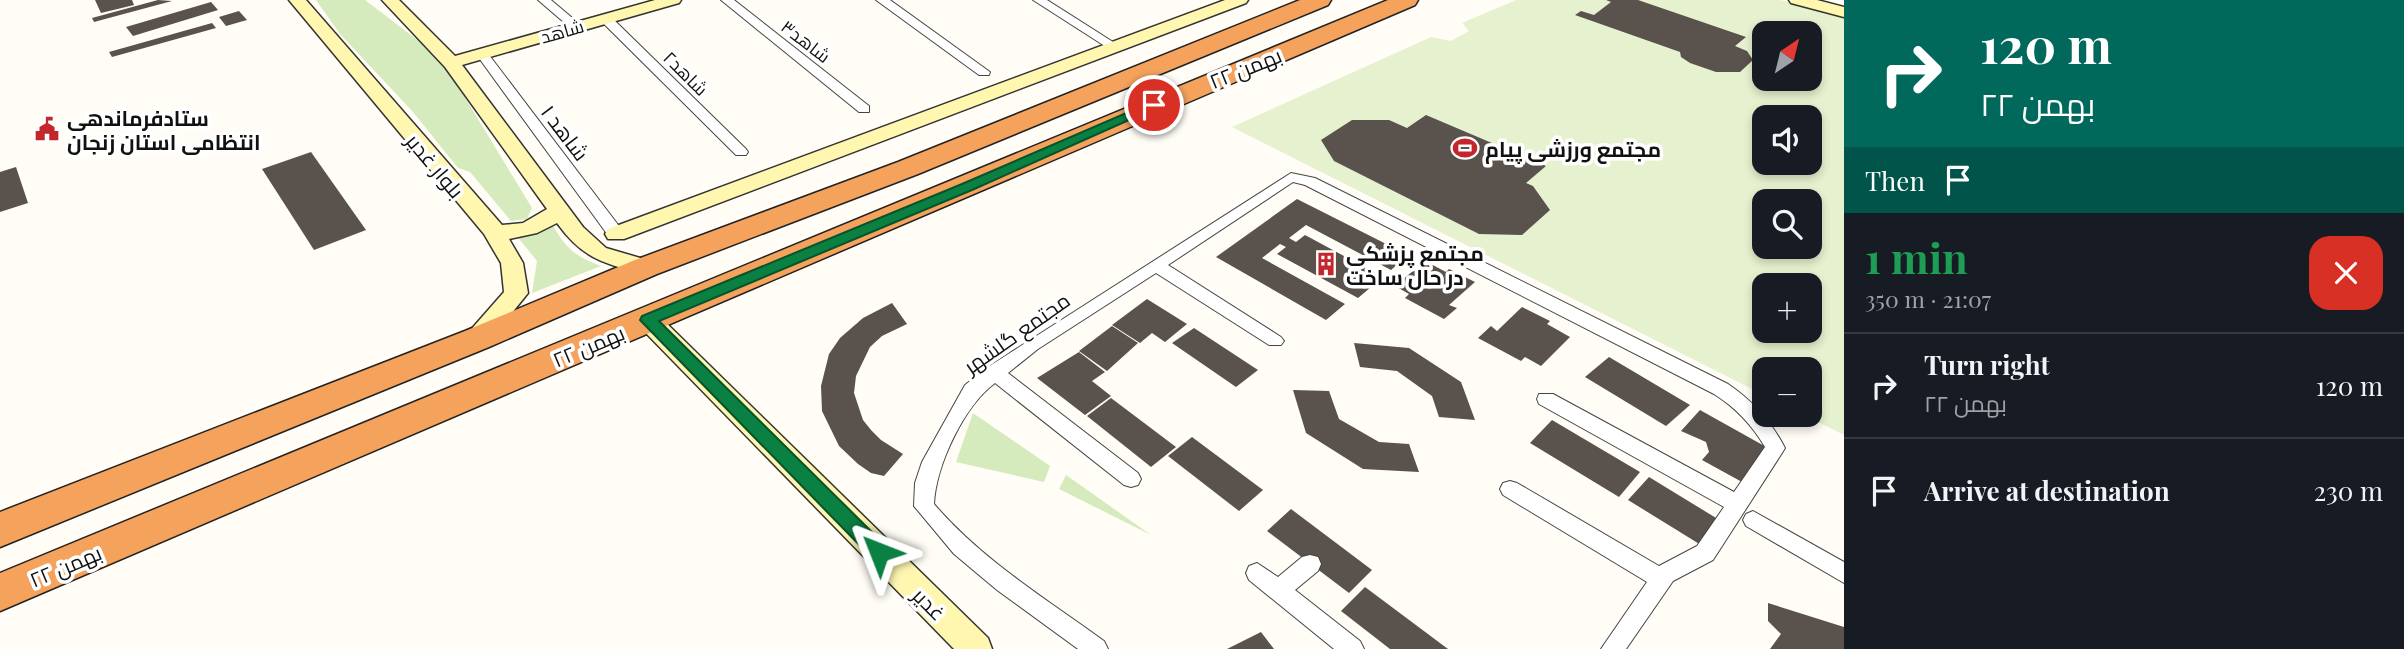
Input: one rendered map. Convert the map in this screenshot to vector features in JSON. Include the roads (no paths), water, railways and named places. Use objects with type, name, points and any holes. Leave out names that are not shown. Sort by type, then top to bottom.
[{"type":"highway","name":"۲۲ بهمن","points":[[0,530],[477,339],[646,267],[896,172],[1320,0]]},
{"type":"highway","name":"۲۲ بهمن","points":[[0,592],[1407,0]]},
{"type":"highway","points":[[1060,104],[1093,102],[1106,106],[1111,113],[1111,119],[1105,125]]},
{"type":"main road","name":"بلوار غدیر","points":[[297,0],[492,231],[512,263],[516,293],[477,339]]},
{"type":"main road","points":[[390,0],[451,63],[575,232],[598,253],[646,267]]},
{"type":"main road","name":"شاهد","points":[[451,63],[673,0]]},
{"type":"main road","points":[[616,234],[1240,0]]},
{"type":"main road","points":[[1797,0],[1844,12]]},
{"type":"main road","points":[[492,231],[518,232],[531,228],[544,223],[559,208]]},
{"type":"main road","name":"غدیر","points":[[648,320],[976,649]]},
{"type":"street","points":[[544,0],[577,27]]},
{"type":"street","name":"شاهد۳","points":[[727,0],[864,109]]},
{"type":"street","points":[[882,0],[984,72]]},
{"type":"street","points":[[1040,0],[1115,47]]},
{"type":"street","name":"شاهد۲","points":[[606,19],[741,152]]},
{"type":"street","name":"شاهد ۱","points":[[482,54],[616,234]]},
{"type":"street","name":"مجتمع گلشهر","points":[[1094,649],[943,532],[924,506],[925,483],[932,462],[972,390],[994,372],[1291,177],[1310,181],[1721,389],[1745,404],[1763,425],[1775,448],[1738,504]]},
{"type":"street","points":[[1156,265],[1275,341]]},
{"type":"street","points":[[994,372],[1131,479]]},
{"type":"street","points":[[1546,399],[1738,504],[1705,553],[1665,574],[1613,649]]},
{"type":"street","points":[[1510,489],[1662,579]]},
{"type":"street","points":[[1753,520],[1844,573]]},
{"type":"street","points":[[1278,590],[1310,564]]},
{"type":"street","points":[[1257,573],[1352,649]]},
{"type":"place","name":"ستادفرماندهی انتظامی استان زنجان","points":[[47,129]]},
{"type":"place","name":"مجتمع ورزشی پیام","points":[[1465,148]]},
{"type":"place","name":"مجتمع پزشکی در حال ساخت","points":[[1326,264]]}]
